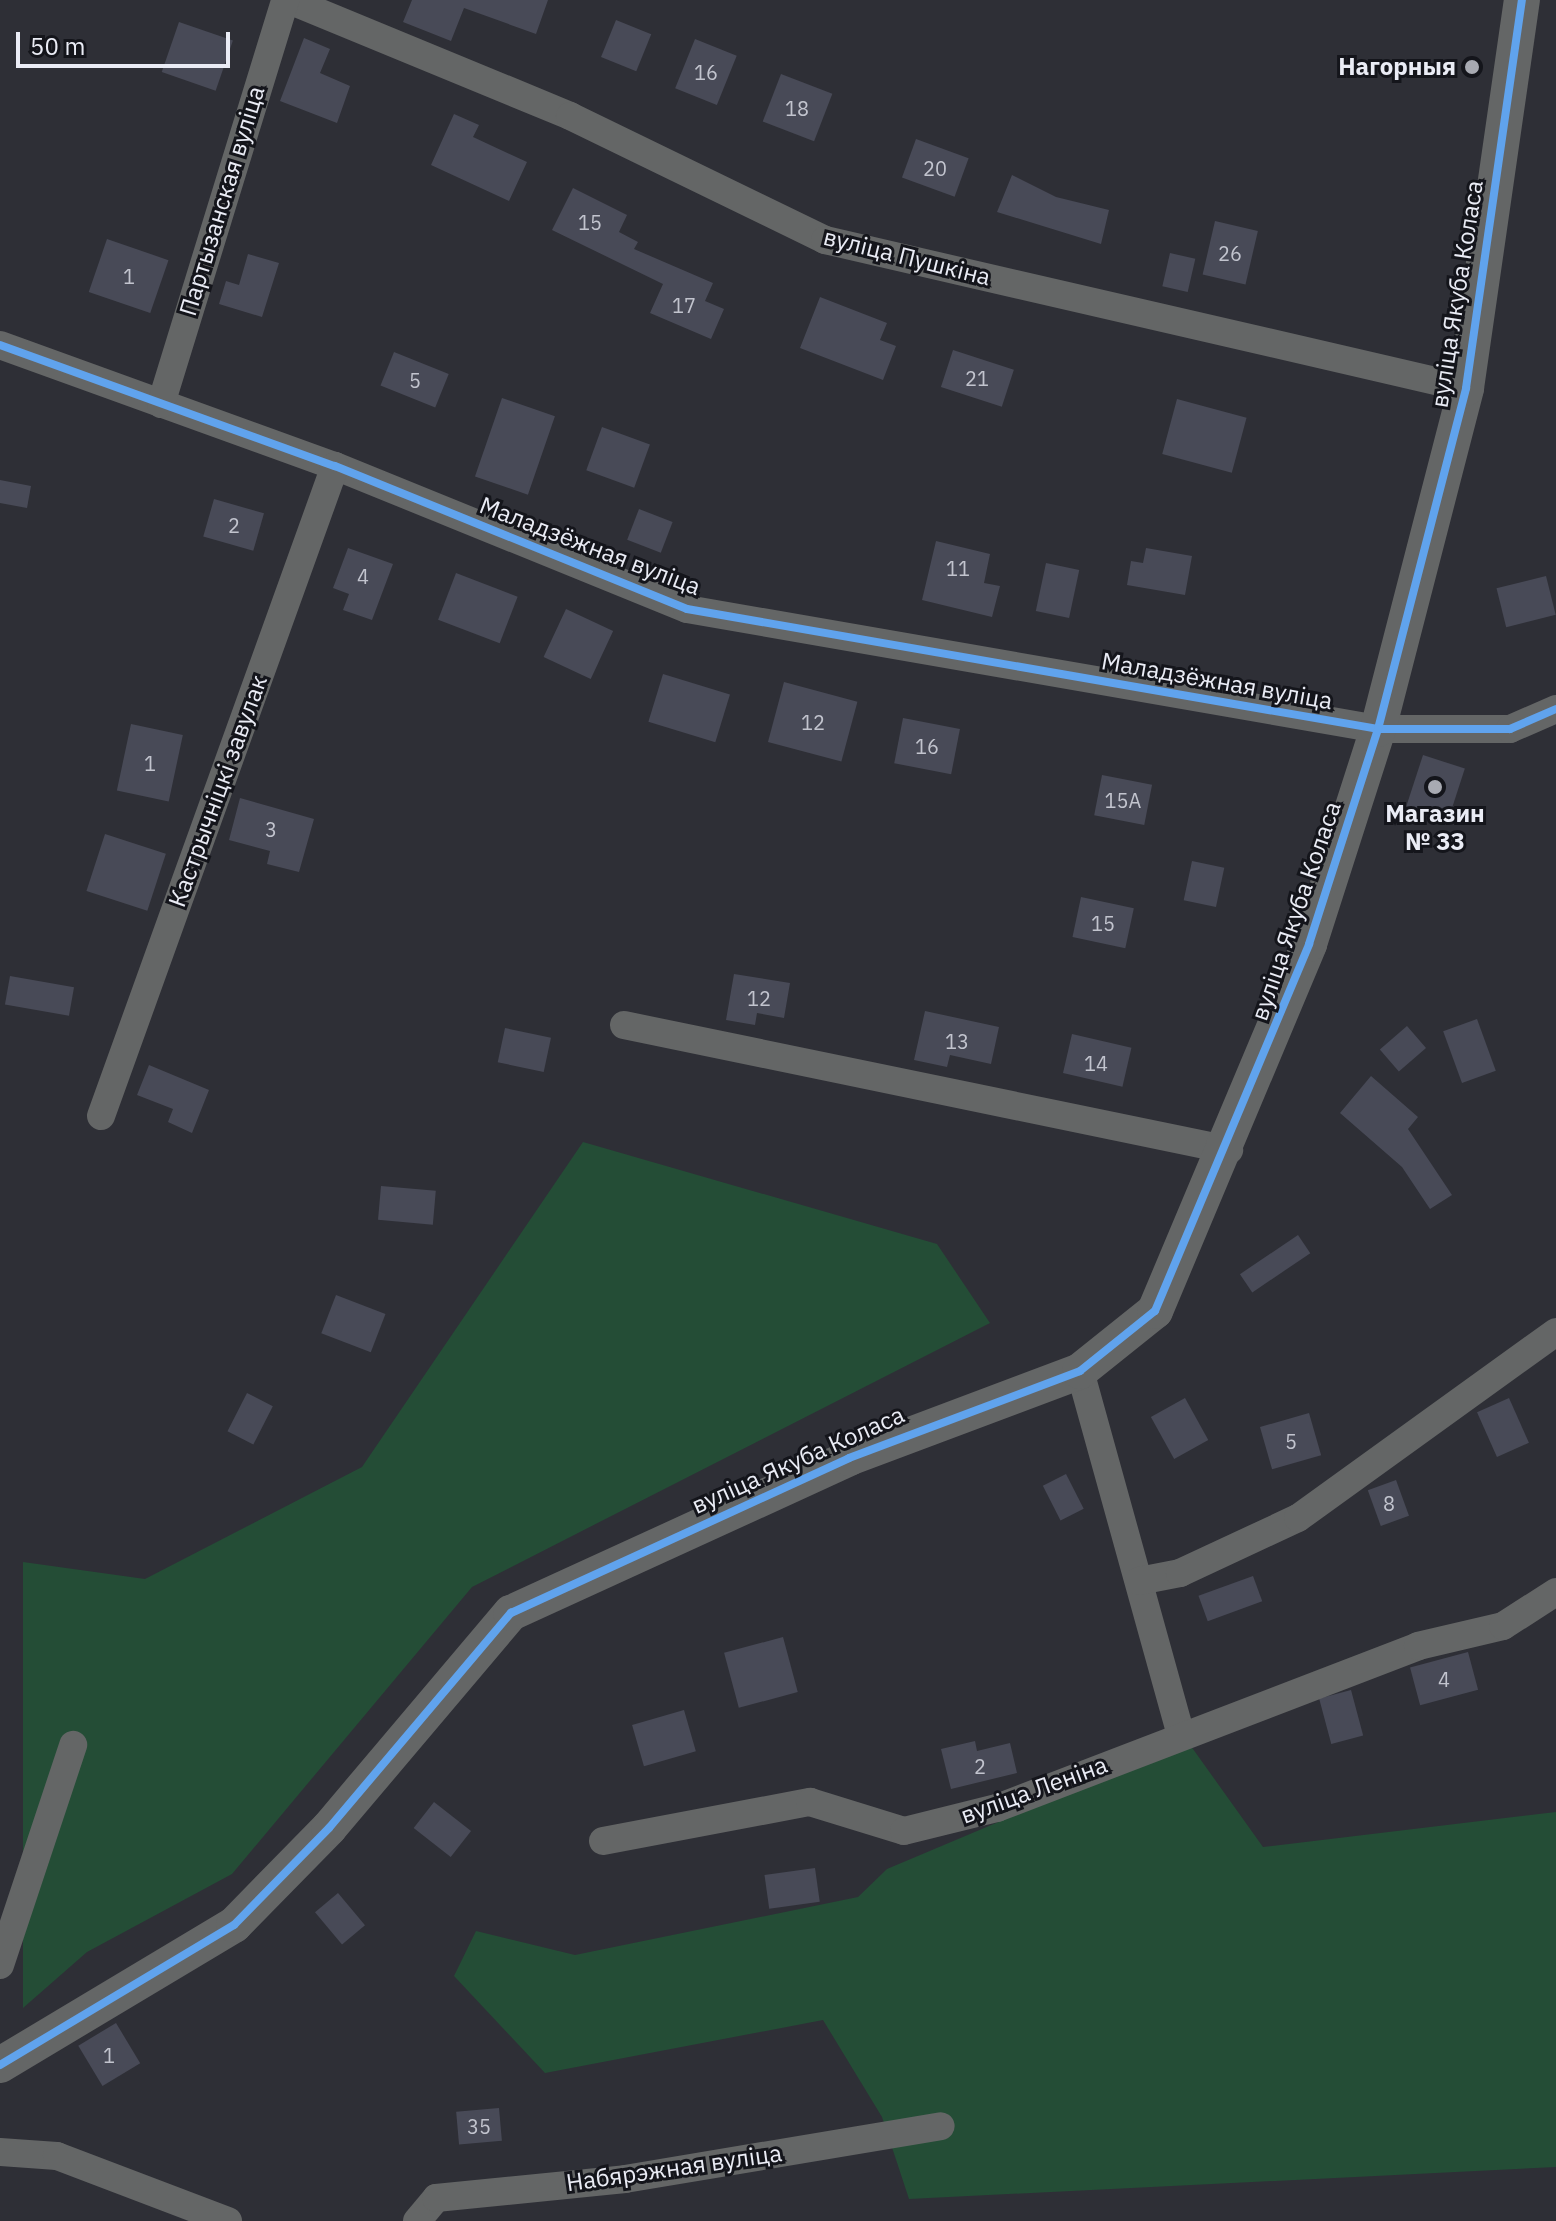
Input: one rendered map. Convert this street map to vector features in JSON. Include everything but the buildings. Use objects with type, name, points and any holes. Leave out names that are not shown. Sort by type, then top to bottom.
[{"type":"street","name":"вуліца Пушкіна","points":[[287,0],[570,116],[825,240],[1466,388]]},
{"type":"street","name":"Партызанская вуліца","points":[[161,404],[287,0]]},
{"type":"street","name":"вуліца Якуба Коласа","points":[[0,2065],[234,1925],[329,1828],[511,1613],[849,1458],[1080,1371],[1155,1311],[1229,1150],[1309,944],[1378,729],[1466,388],[1522,0]]},
{"type":"street","name":"Маладзёжная вуліца","points":[[0,345],[335,466],[687,609],[1378,729]]},
{"type":"street","name":"Кастрычніцкі завулак","points":[[101,1116],[335,466]]},
{"type":"street","points":[[1378,729],[1510,729],[1556,709]]},
{"type":"street","points":[[624,1025],[1229,1150]]},
{"type":"street","points":[[1139,1581],[1180,1573],[1298,1518],[1556,1332]]},
{"type":"street","points":[[1080,1371],[1181,1735]]},
{"type":"street","name":"вуліца Леніна","points":[[603,1841],[810,1802],[904,1831],[997,1808],[1418,1646],[1503,1626],[1556,1592]]},
{"type":"street","points":[[0,1965],[73,1745]]},
{"type":"street","name":"Набярэжная вуліца","points":[[417,2221],[436,2198],[625,2179],[941,2126]]},
{"type":"street","points":[[0,2152],[57,2156],[228,2221]]},
{"type":"green space","points":[[583,1142],[937,1244],[990,1323],[472,1587],[232,1874],[87,1952],[23,2008],[23,1562],[145,1579],[362,1467]]},
{"type":"green space","points":[[1188,1742],[1263,1847],[1556,1812],[1556,2167],[909,2199],[882,2117],[823,2020],[545,2073],[454,1976],[476,1931],[575,1955],[858,1897],[887,1869]]},
{"type":"cycle path","points":[[0,2065],[234,1925],[329,1828],[511,1613],[849,1458],[1080,1371],[1155,1311],[1309,944],[1378,729],[1466,388],[1522,0]]},
{"type":"cycle path","points":[[0,345],[335,466],[687,609],[1378,729],[1510,729],[1556,709]]},
{"type":"place","name":"Нагорныя","points":[[1472,67]]},
{"type":"place","name":"Магазин № 33","points":[[1435,787]]}]
